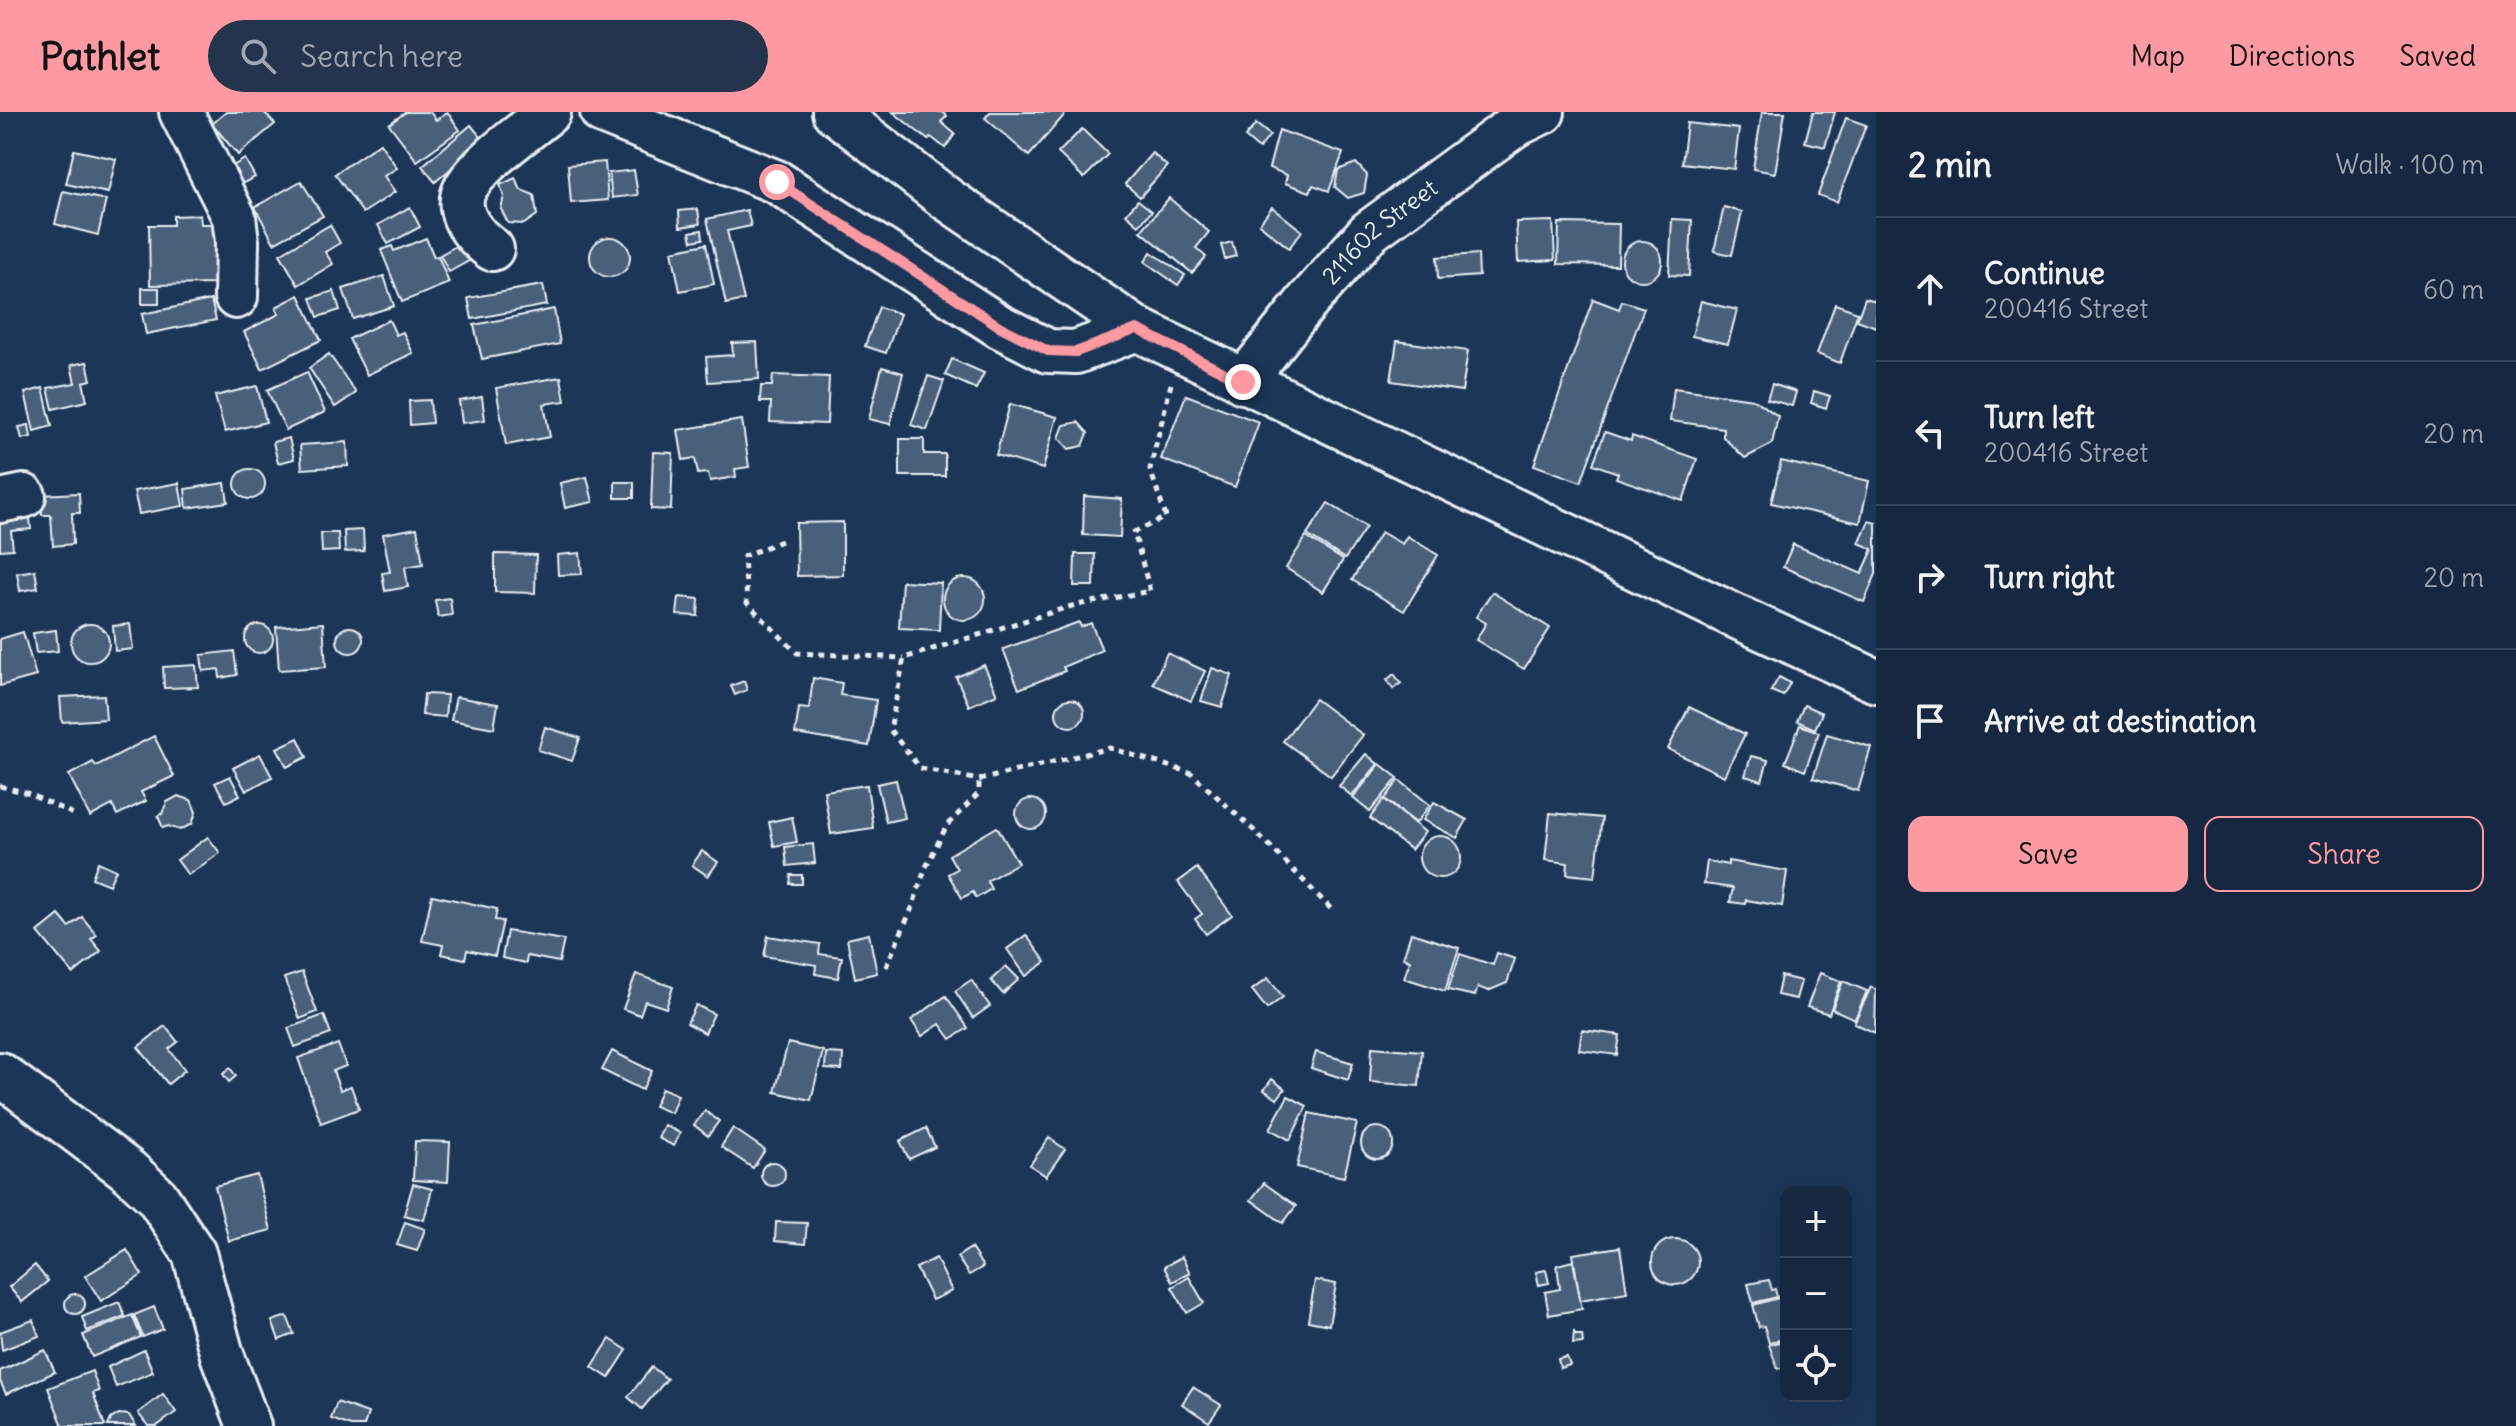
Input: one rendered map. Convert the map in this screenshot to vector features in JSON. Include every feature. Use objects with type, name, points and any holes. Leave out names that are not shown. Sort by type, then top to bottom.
[{"type":"street","points":[[181,112],[234,217],[236,297]]},
{"type":"street","points":[[492,249],[474,236],[468,225],[463,214],[464,190],[481,170],[549,112]]},
{"type":"street","points":[[602,112],[777,182],[999,326],[1048,351],[1076,352],[1137,329]]},
{"type":"street","points":[[834,112],[947,199],[1137,329],[1876,681]]},
{"type":"street","name":"211602 Street","points":[[1243,382],[1306,303],[1369,232],[1514,126],[1543,112]]},
{"type":"street","points":[[0,1074],[129,1171],[157,1197],[194,1253],[222,1355],[249,1426]]},
{"type":"path","points":[[781,541],[744,556],[747,603],[797,653],[904,658],[1072,606],[1150,591],[1134,532],[1166,517],[1150,469],[1171,382]]},
{"type":"path","points":[[904,658],[890,730],[920,768],[979,780],[1110,748],[1191,773],[1259,835],[1334,912]]},
{"type":"path","points":[[886,967],[925,869],[947,825],[979,793],[979,780]]},
{"type":"path","points":[[0,786],[27,793],[73,814]]},
{"type":"building","points":[[226,112],[264,112],[275,124],[238,155],[212,124]]},
{"type":"building","points":[[406,112],[430,112],[436,120],[447,112],[460,130],[417,161],[389,124]]},
{"type":"building","points":[[893,112],[942,112],[947,116],[941,122],[955,134],[945,148],[931,137],[928,140]]},
{"type":"building","points":[[990,112],[1067,112],[1029,156],[985,118]]},
{"type":"building","points":[[1762,112],[1785,112],[1775,173],[1753,169]]},
{"type":"building","points":[[1813,112],[1835,112],[1825,147],[1805,142]]},
{"type":"building","points":[[1846,118],[1866,125],[1837,202],[1818,195]]},
{"type":"building","points":[[1687,123],[1739,129],[1734,169],[1682,163]]},
{"type":"building","points":[[1256,124],[1270,135],[1259,149],[1245,137]]},
{"type":"building","points":[[471,125],[484,141],[435,182],[422,166]]},
{"type":"building","points":[[1082,129],[1108,154],[1084,178],[1058,153]]},
{"type":"building","points":[[1279,130],[1343,153],[1329,191],[1313,185],[1310,192],[1285,183],[1287,175],[1269,168]]},
{"type":"building","points":[[380,143],[397,168],[384,176],[395,192],[363,213],[335,174]]},
{"type":"building","points":[[74,150],[116,159],[108,193],[66,184]]},
{"type":"building","points":[[1152,153],[1167,166],[1140,197],[1125,184]]},
{"type":"building","points":[[245,159],[255,177],[236,187],[226,170]]},
{"type":"building","points":[[605,162],[608,200],[571,203],[568,165]]},
{"type":"building","points":[[1356,163],[1367,175],[1364,193],[1348,198],[1335,187],[1338,170]]},
{"type":"building","points":[[634,170],[638,195],[612,198],[609,173]]},
{"type":"building","points":[[515,178],[521,190],[534,195],[537,215],[524,224],[508,223],[501,209],[504,196],[500,185]]},
{"type":"building","points":[[301,181],[323,216],[274,243],[255,207]]},
{"type":"building","points":[[63,191],[106,200],[98,235],[55,224]]},
{"type":"building","points":[[1169,198],[1209,232],[1196,248],[1206,257],[1192,273],[1141,231]]},
{"type":"building","points":[[1138,200],[1152,211],[1139,225],[1126,214]]},
{"type":"building","points":[[410,207],[420,227],[388,244],[378,225]]},
{"type":"building","points":[[1272,207],[1302,231],[1289,248],[1259,224]]},
{"type":"building","points":[[1724,207],[1742,212],[1732,255],[1714,251]]},
{"type":"building","points":[[698,209],[700,224],[680,227],[679,211]]},
{"type":"building","points":[[747,210],[751,226],[727,231],[744,300],[726,304],[707,219]]},
{"type":"building","points":[[200,215],[201,224],[216,224],[217,284],[150,285],[149,225],[173,225],[173,216]]},
{"type":"building","points":[[1672,219],[1692,220],[1689,276],[1669,275]]},
{"type":"building","points":[[1553,221],[1555,260],[1518,262],[1516,222]]},
{"type":"building","points":[[1559,223],[1619,224],[1618,265],[1558,264]]},
{"type":"building","points":[[330,225],[340,243],[325,252],[333,264],[298,285],[280,254]]},
{"type":"building","points":[[702,230],[703,239],[692,241],[690,232]]},
{"type":"building","points":[[610,237],[624,243],[630,257],[624,271],[610,277],[596,271],[590,257],[596,243]]},
{"type":"building","points":[[426,238],[434,257],[438,256],[449,283],[402,302],[381,250],[392,246],[394,251]]},
{"type":"building","points":[[465,241],[474,258],[449,272],[440,255]]},
{"type":"building","points":[[1642,241],[1656,247],[1662,261],[1656,275],[1642,281],[1628,275],[1622,261],[1628,247]]},
{"type":"building","points":[[1232,242],[1236,256],[1225,259],[1221,245]]},
{"type":"building","points":[[706,244],[714,284],[680,291],[672,251]]},
{"type":"building","points":[[1151,252],[1185,275],[1178,285],[1145,262]]},
{"type":"building","points":[[1478,254],[1479,276],[1438,279],[1437,257]]},
{"type":"building","points":[[384,276],[394,306],[353,319],[343,289]]},
{"type":"building","points":[[543,285],[547,305],[472,319],[468,298]]},
{"type":"building","points":[[142,288],[159,288],[159,304],[142,304]]},
{"type":"building","points":[[334,291],[340,310],[318,317],[311,298]]},
{"type":"building","points":[[299,295],[321,340],[262,369],[244,332],[279,314],[276,307]]},
{"type":"building","points":[[1865,298],[1876,301],[1876,327],[1857,320]]},
{"type":"building","points":[[1593,299],[1619,309],[1622,301],[1644,308],[1581,482],[1534,465]]},
{"type":"building","points":[[211,300],[216,320],[146,334],[142,314]]},
{"type":"building","points":[[1701,301],[1737,310],[1728,344],[1692,336]]},
{"type":"building","points":[[1835,304],[1858,312],[1840,363],[1817,354]]},
{"type":"building","points":[[879,307],[900,314],[886,353],[865,346]]},
{"type":"building","points":[[554,309],[560,344],[482,359],[474,325]]},
{"type":"building","points":[[389,320],[396,335],[403,332],[413,353],[367,375],[349,339]]},
{"type":"building","points":[[1397,341],[1468,351],[1462,391],[1391,381]]},
{"type":"building","points":[[757,342],[759,379],[708,382],[706,357],[733,355],[732,343]]},
{"type":"building","points":[[329,354],[356,393],[335,407],[309,368]]},
{"type":"building","points":[[952,359],[984,373],[976,389],[945,375]]},
{"type":"building","points":[[87,362],[91,380],[83,382],[87,401],[53,409],[48,388],[75,383],[71,365]]},
{"type":"building","points":[[882,367],[903,373],[890,424],[869,419]]},
{"type":"building","points":[[307,372],[325,412],[286,430],[267,390]]},
{"type":"building","points":[[773,375],[829,377],[827,424],[770,422],[771,402],[760,402],[761,386],[772,386]]},
{"type":"building","points":[[928,376],[944,381],[927,430],[911,425]]},
{"type":"building","points":[[561,377],[565,401],[544,404],[550,437],[506,445],[496,388]]},
{"type":"building","points":[[1772,384],[1796,392],[1792,406],[1767,399]]},
{"type":"building","points":[[257,386],[266,422],[225,432],[215,396]]},
{"type":"building","points":[[43,388],[52,426],[34,431],[25,393]]},
{"type":"building","points":[[1674,388],[1753,399],[1778,416],[1772,444],[1745,458],[1723,437],[1723,428],[1670,421]]},
{"type":"building","points":[[1814,391],[1830,396],[1826,408],[1811,403]]},
{"type":"building","points":[[1186,395],[1259,422],[1235,487],[1161,459]]},
{"type":"building","points":[[482,397],[485,420],[462,423],[459,401]]},
{"type":"building","points":[[430,400],[432,423],[410,425],[409,401]]},
{"type":"building","points":[[1010,404],[1057,417],[1043,469],[996,455]]},
{"type":"building","points":[[742,420],[749,467],[735,469],[736,477],[710,481],[708,473],[698,474],[695,458],[683,460],[678,430]]},
{"type":"building","points":[[1078,422],[1088,433],[1083,446],[1069,449],[1059,438],[1064,425]]},
{"type":"building","points":[[29,425],[31,437],[22,439],[19,427]]},
{"type":"building","points":[[1605,432],[1631,441],[1632,436],[1697,459],[1683,501],[1616,478],[1618,473],[1593,464]]},
{"type":"building","points":[[289,438],[294,459],[278,463],[273,442]]},
{"type":"building","points":[[900,439],[924,439],[924,454],[945,454],[945,476],[900,476]]},
{"type":"building","points":[[347,442],[348,466],[302,469],[300,445]]},
{"type":"building","points":[[653,452],[673,453],[671,510],[651,509]]},
{"type":"building","points":[[1781,461],[1869,481],[1860,523],[1771,503]]},
{"type":"building","points":[[250,469],[261,473],[265,484],[261,495],[250,499],[239,495],[235,484],[239,473]]},
{"type":"building","points":[[587,477],[593,502],[565,508],[560,483]]},
{"type":"building","points":[[615,482],[634,482],[634,498],[615,498]]},
{"type":"building","points":[[179,483],[183,506],[139,514],[134,491]]},
{"type":"building","points":[[225,483],[228,502],[187,508],[185,489]]},
{"type":"building","points":[[79,493],[80,513],[72,513],[73,544],[53,546],[51,515],[42,515],[41,495]]},
{"type":"building","points":[[1084,496],[1122,499],[1120,537],[1083,535]]},
{"type":"building","points":[[28,499],[31,529],[11,531],[13,549],[0,550],[0,507]]},
{"type":"building","points":[[1328,503],[1366,527],[1345,559],[1307,535]]},
{"type":"building","points":[[1869,521],[1876,523],[1876,574],[1864,602],[1783,567],[1793,544],[1862,574],[1873,549],[1859,543]]},
{"type":"building","points":[[843,522],[843,575],[797,576],[796,523]]},
{"type":"building","points":[[417,528],[423,564],[405,567],[408,587],[385,591],[382,573],[390,572],[383,534]]},
{"type":"building","points":[[363,530],[364,551],[345,552],[344,531]]},
{"type":"building","points":[[1381,532],[1402,544],[1407,536],[1438,555],[1404,611],[1352,580]]},
{"type":"building","points":[[321,533],[338,533],[339,551],[322,552]]},
{"type":"building","points":[[1306,537],[1343,560],[1323,592],[1286,568]]},
{"type":"building","points":[[580,553],[582,574],[558,575],[557,555]]},
{"type":"building","points":[[495,554],[536,555],[535,593],[495,592]]},
{"type":"building","points":[[1075,554],[1095,554],[1094,586],[1074,586]]},
{"type":"building","points":[[35,570],[38,588],[20,591],[17,573]]},
{"type":"building","points":[[964,578],[979,584],[985,599],[979,614],[964,620],[949,614],[943,599],[949,584]]},
{"type":"building","points":[[902,581],[941,583],[939,630],[899,628]]},
{"type":"building","points":[[1492,592],[1550,628],[1524,669],[1476,640],[1486,623],[1476,617]]},
{"type":"building","points":[[679,597],[699,599],[698,616],[677,615]]},
{"type":"building","points":[[450,598],[452,615],[438,617],[435,600]]},
{"type":"building","points":[[1079,622],[1081,627],[1091,623],[1102,650],[1063,667],[1065,671],[1019,689],[1003,649]]},
{"type":"building","points":[[323,623],[326,667],[279,670],[276,627]]},
{"type":"building","points":[[90,624],[104,629],[109,643],[104,657],[90,662],[76,657],[71,643],[76,629]]},
{"type":"building","points":[[130,624],[133,649],[115,651],[113,626]]},
{"type":"building","points":[[259,625],[269,629],[273,639],[269,649],[259,653],[249,649],[245,639],[249,629]]},
{"type":"building","points":[[350,627],[359,631],[363,640],[359,649],[350,653],[341,649],[337,640],[341,631]]},
{"type":"building","points":[[56,630],[58,651],[36,653],[33,633]]},
{"type":"building","points":[[23,632],[36,676],[0,686],[0,639]]},
{"type":"building","points":[[234,651],[237,675],[220,678],[219,669],[203,671],[201,655]]},
{"type":"building","points":[[1167,653],[1205,671],[1191,701],[1153,684]]},
{"type":"building","points":[[196,665],[198,687],[164,688],[163,667]]},
{"type":"building","points":[[984,665],[997,694],[969,706],[956,677]]},
{"type":"building","points":[[1212,668],[1232,675],[1222,707],[1201,701]]},
{"type":"building","points":[[1394,674],[1401,683],[1393,689],[1387,680]]},
{"type":"building","points":[[1779,677],[1790,683],[1783,696],[1771,691]]},
{"type":"building","points":[[813,678],[842,683],[840,695],[876,700],[869,746],[795,734],[799,708],[809,709]]},
{"type":"building","points":[[744,681],[747,690],[735,695],[731,686]]},
{"type":"building","points":[[424,694],[447,695],[445,717],[422,715]]},
{"type":"building","points":[[104,695],[106,719],[62,722],[60,697]]},
{"type":"building","points":[[456,697],[498,704],[494,728],[451,720]]},
{"type":"building","points":[[1070,699],[1080,703],[1084,713],[1080,723],[1070,727],[1060,723],[1056,713],[1060,703]]},
{"type":"building","points":[[1315,699],[1363,735],[1331,776],[1283,741]]},
{"type":"building","points":[[1804,705],[1822,713],[1815,729],[1797,721]]},
{"type":"building","points":[[1689,707],[1745,734],[1724,776],[1668,749]]},
{"type":"building","points":[[1800,725],[1819,732],[1805,771],[1785,763]]},
{"type":"building","points":[[545,727],[580,738],[572,761],[538,750]]},
{"type":"building","points":[[1827,734],[1871,747],[1858,791],[1813,778]]},
{"type":"building","points":[[154,736],[174,776],[141,792],[146,801],[117,815],[112,805],[90,817],[69,775],[93,762],[96,766]]},
{"type":"building","points":[[298,738],[307,757],[287,767],[277,748]]},
{"type":"building","points":[[260,754],[272,777],[246,791],[233,768]]},
{"type":"building","points":[[1366,754],[1378,764],[1352,796],[1339,786]]},
{"type":"building","points":[[1751,756],[1768,760],[1762,781],[1745,776]]},
{"type":"building","points":[[1380,764],[1398,778],[1370,812],[1353,798]]},
{"type":"building","points":[[230,776],[240,795],[226,802],[215,783]]},
{"type":"building","points":[[896,780],[905,818],[886,822],[877,784]]},
{"type":"building","points":[[1399,780],[1430,805],[1416,823],[1385,799]]},
{"type":"building","points":[[867,785],[873,828],[831,834],[824,791]]},
{"type":"building","points":[[178,796],[191,800],[196,812],[192,824],[180,830],[168,826],[163,828],[158,816],[167,802]]},
{"type":"building","points":[[1031,799],[1042,803],[1046,814],[1042,825],[1031,829],[1020,825],[1016,814],[1020,803]]},
{"type":"building","points":[[1384,799],[1425,832],[1411,850],[1370,818]]},
{"type":"building","points":[[1434,802],[1467,820],[1457,838],[1423,820]]},
{"type":"building","points":[[1550,813],[1602,818],[1595,877],[1567,874],[1568,863],[1545,860]]},
{"type":"building","points":[[792,817],[797,842],[774,846],[769,822]]},
{"type":"building","points":[[997,827],[1018,863],[987,881],[991,889],[976,898],[973,892],[962,898],[948,874],[957,869],[949,855]]},
{"type":"building","points":[[1440,836],[1455,842],[1461,857],[1455,872],[1440,878],[1425,872],[1419,857],[1425,842]]},
{"type":"building","points":[[208,837],[220,853],[188,875],[177,860]]},
{"type":"building","points":[[813,844],[815,863],[787,866],[785,847]]},
{"type":"building","points":[[702,851],[718,862],[708,876],[692,865]]},
{"type":"building","points":[[1707,861],[1728,865],[1728,861],[1787,871],[1782,906],[1746,900],[1745,904],[1730,902],[1733,888],[1704,884]]},
{"type":"building","points":[[98,862],[116,870],[109,885],[92,878]]},
{"type":"building","points":[[1197,868],[1232,915],[1206,934],[1195,919],[1202,914],[1178,882]]},
{"type":"building","points":[[791,875],[802,875],[802,884],[790,884]]},
{"type":"building","points":[[432,895],[497,909],[495,920],[503,921],[495,956],[467,950],[465,959],[441,954],[443,945],[422,941]]},
{"type":"building","points":[[59,915],[69,927],[82,917],[97,935],[91,939],[101,951],[73,974],[38,932]]},
{"type":"building","points":[[507,931],[564,940],[559,962],[527,956],[526,963],[502,958]]},
{"type":"building","points":[[1411,933],[1459,948],[1445,991],[1404,978],[1410,960],[1403,958]]},
{"type":"building","points":[[869,934],[877,973],[855,978],[847,939]]},
{"type":"building","points":[[1026,935],[1046,962],[1026,976],[1007,949]]},
{"type":"building","points":[[768,936],[820,944],[819,954],[842,957],[838,978],[815,974],[816,965],[764,956]]},
{"type":"building","points":[[1497,953],[1515,959],[1507,983],[1488,991],[1478,987],[1475,996],[1448,990],[1460,954],[1493,965]]},
{"type":"building","points":[[1006,966],[1019,979],[1003,994],[991,980]]},
{"type":"building","points":[[302,972],[317,1012],[300,1019],[284,978]]},
{"type":"building","points":[[1820,973],[1841,981],[1829,1014],[1807,1007]]},
{"type":"building","points":[[636,974],[673,987],[666,1008],[645,1001],[640,1015],[623,1009]]},
{"type":"building","points":[[1781,976],[1801,981],[1796,999],[1777,995]]},
{"type":"building","points":[[1268,978],[1283,997],[1267,1009],[1252,990]]},
{"type":"building","points":[[971,980],[990,1006],[973,1018],[955,991]]},
{"type":"building","points":[[1843,981],[1867,991],[1855,1019],[1832,1009]]},
{"type":"building","points":[[1871,987],[1876,990],[1875,1033],[1854,1023]]},
{"type":"building","points":[[946,996],[968,1028],[951,1039],[940,1024],[922,1036],[911,1020]]},
{"type":"building","points":[[696,1005],[714,1014],[705,1033],[687,1023]]},
{"type":"building","points":[[324,1015],[331,1034],[295,1047],[288,1028]]},
{"type":"building","points":[[165,1026],[178,1042],[169,1049],[185,1070],[168,1084],[138,1047]]},
{"type":"building","points":[[1582,1030],[1620,1035],[1617,1055],[1579,1050]]},
{"type":"building","points":[[788,1043],[823,1051],[811,1100],[775,1092]]},
{"type":"building","points":[[338,1044],[346,1066],[333,1071],[340,1090],[351,1086],[359,1109],[321,1123],[298,1058]]},
{"type":"building","points":[[1372,1047],[1422,1051],[1419,1086],[1370,1082]]},
{"type":"building","points":[[612,1051],[652,1071],[642,1090],[602,1070]]},
{"type":"building","points":[[1316,1052],[1353,1063],[1348,1080],[1311,1068]]},
{"type":"building","points":[[826,1053],[843,1054],[842,1070],[825,1069]]},
{"type":"building","points":[[230,1068],[236,1076],[229,1082],[223,1074]]},
{"type":"building","points":[[1272,1079],[1285,1089],[1277,1099],[1264,1090]]},
{"type":"building","points":[[662,1088],[678,1095],[671,1113],[654,1106]]},
{"type":"building","points":[[1288,1096],[1307,1106],[1290,1140],[1270,1129]]},
{"type":"building","points":[[705,1111],[719,1121],[708,1136],[694,1125]]},
{"type":"building","points":[[1309,1113],[1357,1123],[1344,1177],[1297,1167]]},
{"type":"building","points":[[664,1125],[680,1133],[674,1146],[658,1138]]},
{"type":"building","points":[[1377,1127],[1388,1132],[1393,1143],[1388,1154],[1377,1159],[1366,1154],[1361,1143],[1366,1132]]},
{"type":"building","points":[[733,1128],[765,1150],[753,1168],[721,1147]]},
{"type":"building","points":[[926,1128],[935,1147],[909,1159],[900,1141]]},
{"type":"building","points":[[1049,1138],[1065,1149],[1046,1176],[1030,1165]]},
{"type":"building","points":[[415,1141],[450,1142],[448,1182],[413,1180]]},
{"type":"building","points":[[773,1162],[784,1169],[785,1174],[778,1185],[773,1186],[762,1179],[761,1174],[768,1163]]},
{"type":"building","points":[[257,1175],[271,1230],[229,1241],[215,1186]]},
{"type":"building","points":[[1264,1183],[1296,1206],[1283,1223],[1251,1200]]},
{"type":"building","points":[[413,1184],[432,1189],[424,1220],[404,1215]]},
{"type":"building","points":[[405,1222],[425,1229],[417,1251],[397,1245]]},
{"type":"building","points":[[776,1222],[807,1223],[805,1244],[775,1241]]},
{"type":"building","points":[[1675,1239],[1692,1245],[1698,1262],[1692,1279],[1675,1285],[1658,1279],[1652,1262],[1658,1245]]},
{"type":"building","points":[[1620,1247],[1627,1292],[1580,1300],[1573,1254]]},
{"type":"building","points":[[971,1248],[983,1267],[969,1275],[957,1257]]},
{"type":"building","points":[[127,1250],[142,1275],[101,1301],[85,1276]]},
{"type":"building","points":[[1182,1257],[1190,1273],[1172,1282],[1164,1267]]},
{"type":"building","points":[[936,1258],[952,1291],[932,1300],[916,1268]]},
{"type":"building","points":[[1573,1261],[1582,1309],[1549,1315],[1545,1292],[1560,1289],[1557,1265]]},
{"type":"building","points":[[35,1265],[48,1281],[22,1302],[9,1287]]},
{"type":"building","points":[[1546,1270],[1549,1283],[1539,1285],[1536,1272]]},
{"type":"building","points":[[1189,1277],[1204,1303],[1187,1313],[1172,1287]]},
{"type":"building","points":[[1315,1280],[1336,1284],[1329,1325],[1308,1321]]},
{"type":"building","points":[[1769,1280],[1777,1297],[1753,1303],[1748,1284]]},
{"type":"building","points":[[71,1294],[79,1294],[85,1304],[79,1314],[71,1314],[65,1308],[65,1300]]},
{"type":"building","points":[[1779,1298],[1780,1340],[1769,1343],[1764,1326],[1759,1327],[1753,1305]]},
{"type":"building","points":[[119,1302],[125,1316],[87,1331],[82,1317]]},
{"type":"building","points":[[154,1307],[163,1329],[143,1337],[134,1315]]},
{"type":"building","points":[[132,1315],[141,1337],[92,1357],[83,1335]]},
{"type":"building","points":[[287,1316],[294,1334],[279,1340],[272,1321]]},
{"type":"building","points":[[33,1320],[39,1336],[2,1350],[0,1332]]},
{"type":"building","points":[[1574,1332],[1582,1335],[1583,1343],[1573,1344]]},
{"type":"building","points":[[610,1339],[627,1350],[609,1378],[592,1367]]},
{"type":"building","points":[[1780,1342],[1780,1368],[1778,1369],[1769,1345]]},
{"type":"building","points":[[45,1350],[55,1372],[6,1394],[0,1381],[0,1371]]},
{"type":"building","points":[[144,1350],[153,1372],[116,1387],[108,1367]]},
{"type":"building","points":[[1567,1357],[1570,1365],[1560,1368],[1558,1359]]},
{"type":"building","points":[[652,1367],[667,1379],[642,1409],[628,1397]]},
{"type":"building","points":[[92,1371],[99,1391],[93,1393],[105,1426],[63,1426],[48,1388]]},
{"type":"building","points":[[1193,1387],[1221,1405],[1209,1422],[1182,1404]]},
{"type":"building","points":[[163,1394],[176,1412],[157,1426],[148,1426],[138,1413]]},
{"type":"building","points":[[337,1402],[368,1413],[364,1426],[351,1426],[331,1419]]},
{"type":"building","points":[[119,1414],[129,1415],[136,1426],[108,1426],[111,1419]]},
{"type":"route","points":[[777,182],[999,326],[1048,351],[1076,352],[1137,329],[1243,382]]}]
